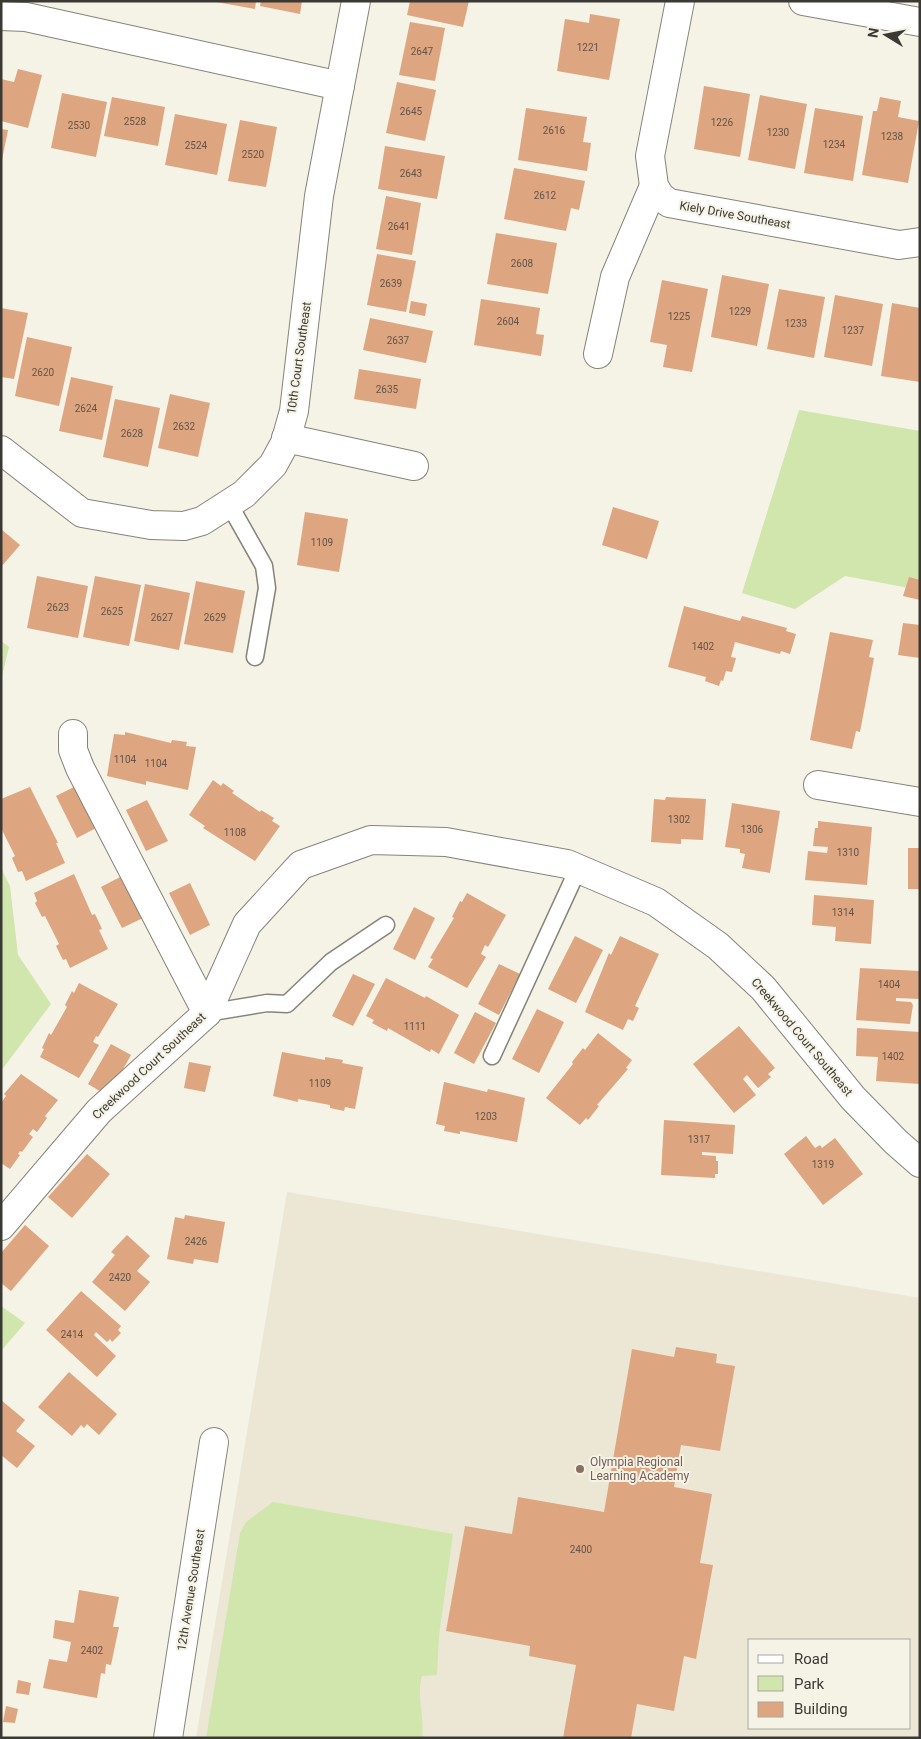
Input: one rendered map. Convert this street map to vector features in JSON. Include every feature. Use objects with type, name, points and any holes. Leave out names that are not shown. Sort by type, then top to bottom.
[{"type":"street","name":"10th Court Southeast","points":[[1,450],[82,513],[151,525],[184,526],[202,520],[244,494],[273,465],[286,438],[294,411],[319,196],[356,1]]},
{"type":"street","points":[[598,354],[615,277],[654,186],[650,156],[680,1]]},
{"type":"street","points":[[804,1],[920,22]]},
{"type":"street","points":[[1,16],[26,17],[340,86]]},
{"type":"street","name":"Kiely Drive Southeast","points":[[654,186],[660,196],[669,203],[899,245],[920,242]]},
{"type":"street","points":[[286,438],[414,466]]},
{"type":"street","points":[[74,734],[74,750],[80,768],[207,1013]]},
{"type":"street","points":[[818,785],[920,802]]},
{"type":"street","name":"Creekwood Court Southeast","points":[[1,1226],[99,1111],[207,1013],[247,924],[301,865],[371,840],[446,842],[567,864],[656,902],[718,946],[763,988],[853,1098],[896,1142],[920,1163]]},
{"type":"street","name":"12th Avenue Southeast","points":[[168,1738],[214,1442]]},
{"type":"lane","points":[[228,504],[264,566],[268,588],[255,657]]},
{"type":"lane","points":[[492,1056],[578,869]]},
{"type":"lane","points":[[207,1013],[267,1003],[287,1004],[331,962],[386,925]]},
{"type":"shaded area","name":"Olympia Regional Learning Academy","points":[[287,1192],[920,1298],[920,1738],[196,1738]]},
{"type":"green space","points":[[799,410],[920,431],[920,590],[845,576],[795,609],[742,593]]},
{"type":"green space","points":[[1,641],[9,647],[1,680]]},
{"type":"green space","points":[[1,868],[10,886],[18,955],[51,1004],[1,1071]]},
{"type":"green space","points":[[1,1306],[25,1323],[1,1351]]},
{"type":"green space","points":[[273,1502],[453,1534],[439,1636],[437,1675],[422,1676],[420,1684],[422,1738],[206,1738],[240,1533],[246,1522]]},
{"type":"building","points":[[211,1],[256,1],[255,9]]},
{"type":"building","points":[[261,1],[302,1],[300,14],[260,6]]},
{"type":"building","points":[[410,1],[469,1],[463,27],[407,15]]},
{"type":"building","points":[[590,14],[620,19],[609,80],[557,71],[565,19],[589,23]]},
{"type":"building","points":[[410,22],[445,28],[435,81],[399,75]]},
{"type":"building","points":[[18,69],[42,75],[28,128],[1,121],[1,79],[14,82]]},
{"type":"building","points":[[397,82],[436,90],[425,141],[386,133]]},
{"type":"building","points":[[704,86],[750,94],[740,157],[694,149]]},
{"type":"building","points":[[62,93],[107,102],[96,157],[51,148]]},
{"type":"building","points":[[760,95],[807,104],[795,169],[748,160]]},
{"type":"building","points":[[112,97],[165,107],[158,146],[104,136]]},
{"type":"building","points":[[880,97],[901,101],[898,117],[919,121],[908,183],[862,175],[873,111],[877,111]]},
{"type":"building","points":[[526,108],[587,117],[583,142],[591,143],[587,171],[518,160]]},
{"type":"building","points":[[815,108],[863,116],[853,181],[804,173]]},
{"type":"building","points":[[175,114],[227,124],[217,175],[165,165]]},
{"type":"building","points":[[240,120],[277,127],[266,187],[228,181]]},
{"type":"building","points":[[1,129],[8,130],[2,160],[1,160]]},
{"type":"building","points":[[385,146],[445,156],[437,199],[378,189]]},
{"type":"building","points":[[514,168],[585,181],[579,210],[571,208],[566,231],[504,219]]},
{"type":"building","points":[[386,196],[421,203],[412,255],[376,249]]},
{"type":"building","points":[[496,233],[557,243],[548,294],[487,284]]},
{"type":"building","points":[[377,254],[416,261],[406,312],[367,305]]},
{"type":"building","points":[[722,275],[769,284],[757,346],[711,337]]},
{"type":"building","points":[[662,280],[708,289],[692,372],[663,367],[667,345],[650,342]]},
{"type":"building","points":[[779,289],[825,297],[814,358],[767,349]]},
{"type":"building","points":[[835,295],[883,304],[872,366],[824,357]]},
{"type":"building","points":[[481,299],[540,308],[536,334],[544,335],[541,356],[474,345]]},
{"type":"building","points":[[411,301],[427,304],[425,316],[409,313]]},
{"type":"building","points":[[892,303],[920,308],[920,382],[881,376]]},
{"type":"building","points":[[1,308],[28,313],[14,379],[1,377]]},
{"type":"building","points":[[370,318],[433,331],[426,363],[363,350]]},
{"type":"building","points":[[27,337],[72,347],[59,406],[15,396]]},
{"type":"building","points":[[359,369],[421,379],[416,409],[354,399]]},
{"type":"building","points":[[71,377],[113,386],[102,440],[59,431]]},
{"type":"building","points":[[170,394],[210,403],[198,457],[158,448]]},
{"type":"building","points":[[115,399],[160,408],[148,467],[103,457]]},
{"type":"building","points":[[613,507],[659,521],[647,559],[602,545]]},
{"type":"building","points":[[305,512],[348,519],[339,572],[297,565]]},
{"type":"building","points":[[1,529],[20,545],[1,567]]},
{"type":"building","points":[[37,576],[88,586],[78,638],[27,628]]},
{"type":"building","points":[[95,576],[141,585],[129,646],[83,637]]},
{"type":"building","points":[[909,577],[920,580],[920,600],[903,596]]},
{"type":"building","points":[[196,581],[245,591],[233,653],[184,644]]},
{"type":"building","points":[[145,584],[190,593],[179,650],[134,641]]},
{"type":"building","points":[[684,606],[740,621],[742,616],[787,628],[786,631],[796,634],[790,654],[781,651],[780,654],[735,642],[731,657],[736,658],[732,672],[726,671],[723,681],[721,680],[719,686],[705,681],[706,677],[668,667]]},
{"type":"building","points":[[903,623],[920,625],[920,658],[898,655]]},
{"type":"building","points":[[830,632],[873,640],[869,657],[874,658],[860,732],[856,731],[852,749],[810,740]]},
{"type":"building","points":[[125,732],[171,743],[172,740],[187,742],[186,746],[196,747],[188,790],[146,781],[146,785],[107,776],[114,734],[125,735]]},
{"type":"building","points":[[213,780],[221,786],[223,783],[234,791],[232,793],[260,812],[261,810],[274,818],[272,821],[280,826],[255,861],[203,828],[205,826],[189,815]]},
{"type":"building","points":[[78,785],[98,827],[77,838],[56,796]]},
{"type":"building","points":[[30,787],[58,843],[56,843],[65,863],[26,881],[22,871],[18,872],[12,858],[15,856],[1,828],[1,799]]},
{"type":"building","points":[[666,797],[706,799],[703,840],[681,839],[681,844],[651,842],[654,799],[665,800]]},
{"type":"building","points":[[147,800],[168,841],[146,851],[126,810]]},
{"type":"building","points":[[732,803],[780,811],[770,873],[742,868],[745,854],[740,853],[740,849],[725,847]]},
{"type":"building","points":[[818,821],[872,827],[867,885],[805,880],[808,851],[827,853],[828,847],[813,846],[815,828],[818,828]]},
{"type":"building","points":[[908,848],[920,848],[920,889],[908,889]]},
{"type":"building","points":[[74,874],[92,915],[95,914],[102,929],[99,930],[108,949],[70,968],[66,959],[63,960],[56,946],[59,944],[45,916],[42,917],[35,903],[37,901],[34,893]]},
{"type":"building","points":[[122,876],[143,918],[122,928],[101,887]]},
{"type":"building","points":[[190,883],[210,925],[190,935],[169,893]]},
{"type":"building","points":[[467,893],[506,915],[488,947],[485,945],[481,954],[486,957],[467,988],[428,967],[433,959],[430,958],[454,918],[452,917],[460,901],[462,902]]},
{"type":"building","points":[[814,895],[874,900],[871,944],[835,941],[836,927],[812,925]]},
{"type":"building","points":[[414,907],[435,918],[415,960],[393,949]]},
{"type":"building","points":[[575,936],[603,950],[576,1003],[548,989]]},
{"type":"building","points":[[620,936],[659,954],[635,1006],[639,1008],[633,1021],[628,1019],[623,1030],[585,1012],[609,953],[611,955]]},
{"type":"building","points":[[499,964],[520,974],[499,1015],[478,1004]]},
{"type":"building","points":[[860,968],[920,971],[920,999],[896,998],[896,1001],[911,1002],[913,1005],[910,1024],[856,1020]]},
{"type":"building","points":[[353,974],[375,984],[353,1026],[332,1016]]},
{"type":"building","points":[[386,978],[425,998],[426,996],[459,1015],[439,1054],[431,1049],[430,1052],[388,1028],[387,1031],[372,1023],[374,1020],[366,1016]]},
{"type":"building","points":[[79,983],[118,1004],[98,1037],[96,1036],[93,1042],[99,1045],[79,1078],[40,1057],[49,1033],[51,1035],[67,1007],[65,1005],[72,991],[74,993]]},
{"type":"building","points":[[537,1009],[564,1022],[539,1073],[512,1059]]},
{"type":"building","points":[[475,1012],[496,1023],[474,1064],[454,1053]]},
{"type":"building","points":[[739,1026],[775,1068],[768,1074],[771,1077],[758,1088],[747,1075],[743,1079],[756,1095],[734,1113],[693,1064]]},
{"type":"building","points":[[857,1028],[920,1032],[920,1084],[876,1081],[878,1057],[856,1056]]},
{"type":"building","points":[[598,1033],[632,1060],[626,1068],[628,1069],[597,1105],[599,1106],[588,1120],[586,1118],[580,1125],[546,1098],[583,1048],[585,1050]]},
{"type":"building","points":[[111,1044],[131,1055],[108,1096],[88,1084]]},
{"type":"building","points":[[282,1052],[325,1060],[325,1057],[343,1060],[342,1063],[363,1067],[355,1109],[345,1107],[344,1111],[330,1108],[330,1105],[298,1099],[298,1102],[273,1096]]},
{"type":"building","points":[[189,1062],[211,1066],[205,1092],[184,1088]]},
{"type":"building","points":[[21,1074],[58,1100],[45,1116],[47,1118],[37,1132],[33,1129],[29,1134],[33,1137],[22,1152],[20,1151],[18,1154],[20,1155],[10,1169],[1,1163],[1,1103],[6,1096],[4,1094]]},
{"type":"building","points":[[444,1082],[487,1092],[488,1089],[525,1098],[517,1142],[460,1131],[460,1134],[444,1131],[445,1126],[436,1124]]},
{"type":"building","points":[[664,1120],[735,1125],[733,1154],[702,1152],[702,1155],[716,1156],[718,1174],[715,1174],[715,1178],[661,1175]]},
{"type":"building","points":[[806,1136],[815,1148],[820,1145],[822,1148],[835,1138],[863,1174],[823,1205],[784,1154]]},
{"type":"building","points":[[87,1154],[110,1174],[72,1218],[48,1197]]},
{"type":"building","points":[[185,1215],[225,1222],[218,1263],[194,1259],[193,1264],[167,1259],[175,1217],[184,1219]]},
{"type":"building","points":[[25,1225],[49,1246],[11,1291],[1,1283],[1,1253]]},
{"type":"building","points":[[127,1235],[150,1256],[137,1271],[150,1282],[125,1311],[92,1282],[115,1255],[111,1252]]},
{"type":"building","points":[[81,1291],[121,1326],[118,1330],[121,1333],[112,1342],[110,1339],[107,1342],[96,1332],[94,1335],[116,1356],[97,1377],[46,1330]]},
{"type":"building","points":[[676,1347],[717,1354],[716,1363],[735,1366],[720,1451],[681,1445],[674,1487],[712,1494],[700,1563],[713,1565],[696,1659],[684,1656],[674,1711],[637,1704],[631,1738],[563,1738],[576,1665],[529,1656],[530,1646],[446,1631],[465,1526],[512,1534],[518,1497],[604,1512],[632,1349],[674,1357]]},
{"type":"building","points":[[69,1372],[117,1414],[99,1435],[87,1424],[84,1428],[81,1425],[72,1436],[38,1407]]},
{"type":"building","points":[[1,1400],[25,1420],[16,1431],[35,1446],[17,1468],[1,1455]]},
{"type":"building","points":[[79,1590],[119,1597],[113,1627],[119,1627],[111,1665],[106,1664],[105,1674],[101,1673],[97,1698],[43,1688],[49,1659],[67,1662],[71,1642],[53,1638],[55,1620],[74,1623]]},
{"type":"building","points":[[18,1680],[31,1683],[29,1695],[16,1693]]},
{"type":"building","points":[[6,1706],[18,1709],[15,1723],[3,1722]]},
{"type":"place","name":"Olympia Regional Learning Academy","points":[[580,1469]]}]
